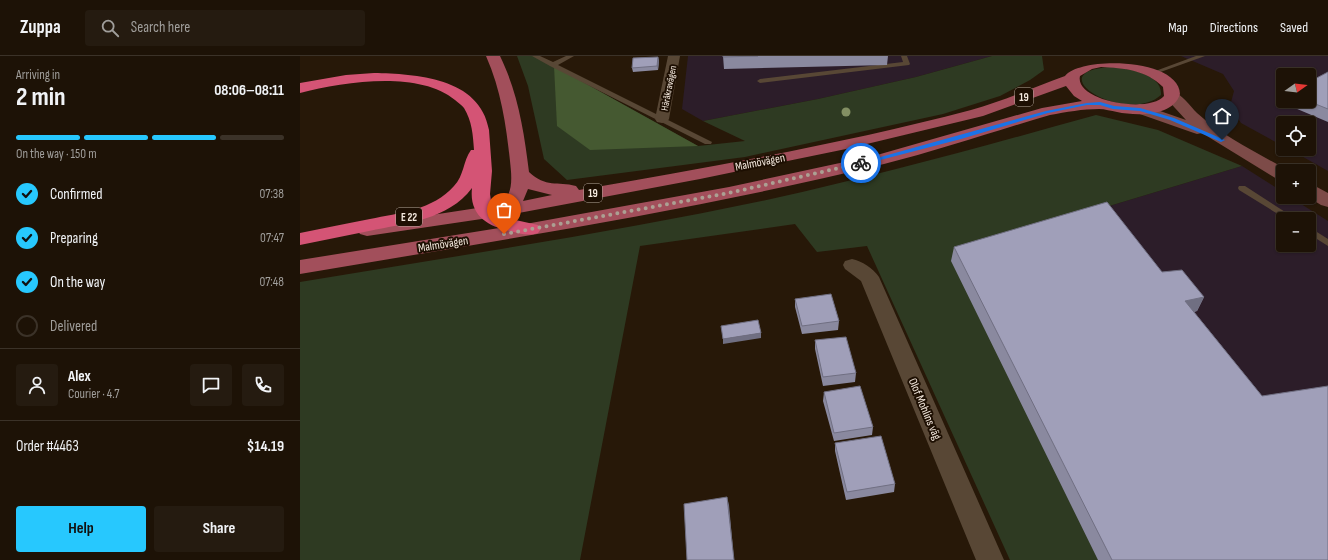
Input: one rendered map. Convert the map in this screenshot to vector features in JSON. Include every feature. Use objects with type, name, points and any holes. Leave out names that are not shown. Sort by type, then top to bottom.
[{"type":"highway","name":"E 22","points":[[300,88],[352,79],[382,77],[431,83],[454,91],[470,103],[480,126],[480,143],[472,173],[466,184],[456,195],[444,204],[410,217],[300,239]]},
{"type":"highway","points":[[480,143],[483,169],[482,205],[494,213],[500,222],[514,227],[531,229]]},
{"type":"main road","points":[[353,259],[469,229],[513,200],[518,193],[520,174],[512,103],[493,56]]},
{"type":"main road","points":[[1070,56],[1076,73],[1072,85],[1078,92],[1100,104],[1140,110],[1172,119],[1232,145]]},
{"type":"main road","points":[[1096,56],[1113,63],[1136,67],[1153,73],[1164,80],[1170,85],[1172,96],[1187,114],[1232,145],[1276,171]]},
{"type":"main road","name":"Malmövägen","points":[[300,239],[494,213],[700,174],[846,144],[951,119],[1027,96],[1095,64],[1113,63]]},
{"type":"main road","points":[[1140,110],[1162,105],[1169,101],[1172,96]]},
{"type":"main road","name":"Malmövägen","points":[[300,267],[531,229],[729,193],[896,155],[1048,112],[1075,106],[1100,104]]},
{"type":"main road","points":[[520,174],[528,183],[549,190],[562,190],[700,174]]},
{"type":"main road","points":[[1316,194],[1328,201]]},
{"type":"street","name":"Häråkravägen","points":[[662,120],[674,56]]},
{"type":"street","name":"Olof Mohlins väg","points":[[852,266],[869,277],[990,560]]},
{"type":"lane","points":[[535,56],[708,142]]},
{"type":"lane","points":[[552,65],[571,56]]},
{"type":"lane","points":[[760,81],[907,64],[904,56]]},
{"type":"lane","points":[[1153,73],[1202,56]]},
{"type":"lane","points":[[1242,188],[1281,212]]},
{"type":"lane","points":[[1316,234],[1328,242]]},
{"type":"shaded area","points":[[688,56],[992,56],[916,77],[818,99],[703,121],[682,109]]},
{"type":"shaded area","points":[[1181,56],[1328,56],[1328,171],[1301,156],[1316,156],[1316,116],[1276,116],[1276,142],[1241,123],[1230,106],[1234,91],[1223,74]]},
{"type":"shaded area","points":[[1242,166],[1276,188],[1276,204],[1301,204],[1314,212],[1276,212],[1276,252],[1316,252],[1316,213],[1328,221],[1328,560],[1098,560],[951,261],[1096,210]]},
{"type":"green space","points":[[517,56],[536,56],[698,146],[745,141],[703,121],[818,99],[916,77],[992,56],[1042,56],[1044,70],[1030,80],[1000,96],[943,114],[745,157],[567,180],[544,159],[528,86]]},
{"type":"green space","points":[[554,66],[698,146],[590,150],[557,126]]},
{"type":"green space","points":[[1110,67],[1133,70],[1150,77],[1156,81],[1160,88],[1161,95],[1146,103],[1128,104],[1110,101],[1095,94],[1085,86],[1082,78],[1090,71]]},
{"type":"green space","points":[[1096,115],[1158,130],[1242,166],[1096,210],[1098,560],[1010,560],[867,246],[817,252],[795,224],[640,246],[580,560],[300,560],[300,282],[595,233],[771,199],[894,170]]},
{"type":"building","points":[[723,56],[758,56],[723,57]]},
{"type":"building","points":[[658,57],[657,66],[632,68],[633,58]]},
{"type":"building","points":[[1328,72],[1328,109],[1316,104],[1316,78]]},
{"type":"building","points":[[1107,202],[1162,272],[1182,270],[1204,297],[1185,301],[1262,396],[1328,386],[1328,560],[1112,560],[954,247]]},
{"type":"building","points":[[831,294],[839,321],[802,326],[795,299]]},
{"type":"building","points":[[758,320],[761,333],[723,339],[721,326]]},
{"type":"building","points":[[846,337],[856,373],[823,377],[815,340]]},
{"type":"building","points":[[860,386],[873,427],[834,433],[824,392]]},
{"type":"building","points":[[881,436],[895,484],[847,492],[835,443]]},
{"type":"building","points":[[727,497],[734,560],[687,560],[684,504]]},
{"type":"way so far","points":[[504,234],[729,193],[861,163]]},
{"type":"route","points":[[861,163],[960,138],[1048,112],[1087,104],[1100,104],[1140,110],[1172,119],[1222,140]]}]
